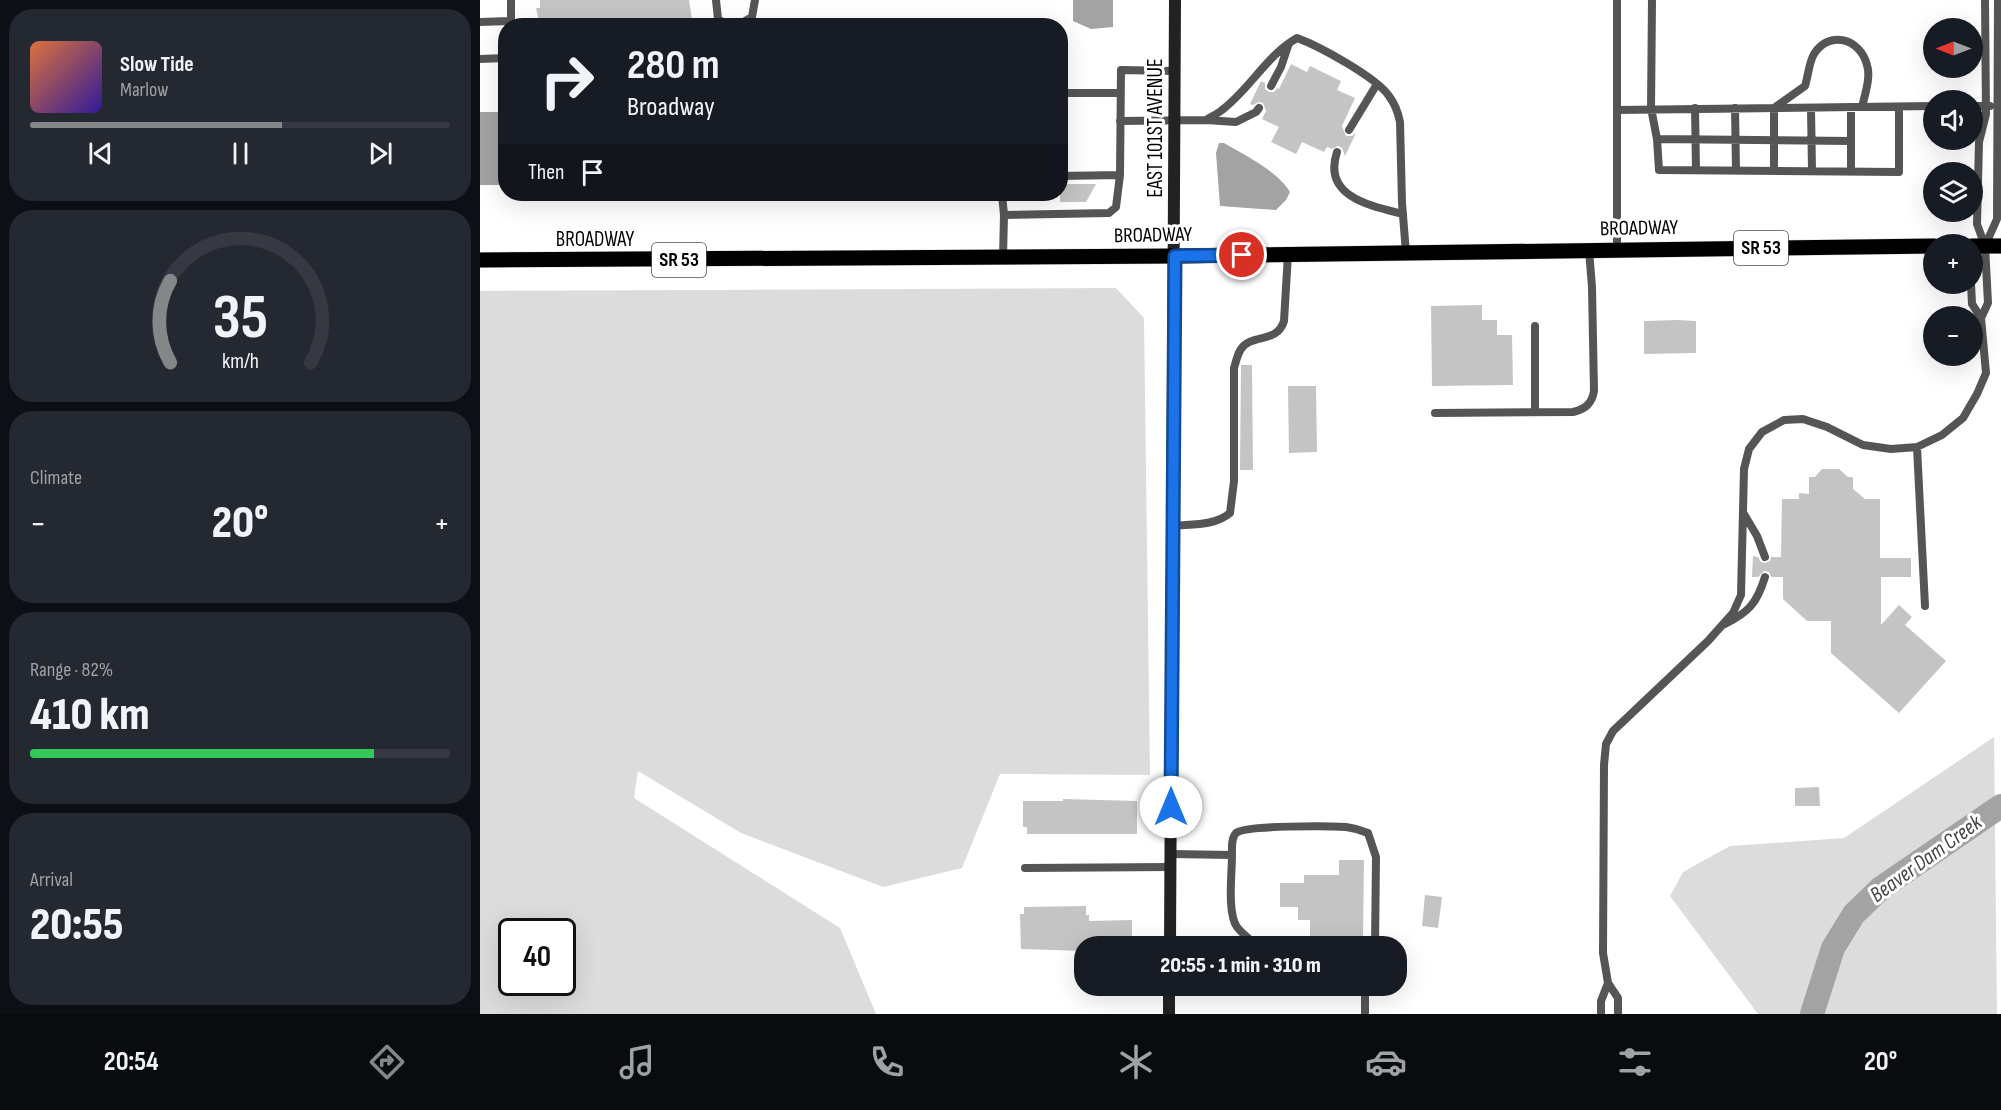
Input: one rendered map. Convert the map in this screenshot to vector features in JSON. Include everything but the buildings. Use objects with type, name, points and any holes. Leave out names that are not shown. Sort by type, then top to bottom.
[{"type":"main road","name":"BROADWAY","points":[[480,260],[1003,258],[1923,246]]},
{"type":"street","name":"EAST 101ST AVENUE","points":[[1170,936],[1175,0]]},
{"type":"street","points":[[1169,996],[1169,1014]]},
{"type":"lane","points":[[511,0],[511,18]]},
{"type":"lane","points":[[716,0],[718,18]]},
{"type":"lane","points":[[750,18],[754,0]]},
{"type":"lane","points":[[1617,0],[1617,250]]},
{"type":"lane","points":[[1652,0],[1651,108],[1657,139],[1659,170],[1899,172],[1899,107]]},
{"type":"lane","points":[[1983,314],[1988,303],[1986,246],[1977,224],[1977,197],[1979,142],[1986,106],[1985,0]]},
{"type":"lane","points":[[1986,246],[1996,219],[1999,106],[1998,0]]},
{"type":"lane","points":[[480,22],[498,23]]},
{"type":"lane","points":[[1206,120],[1223,110],[1273,57],[1297,38],[1312,44],[1377,84],[1397,109],[1400,122],[1406,253]]},
{"type":"lane","points":[[1774,108],[1805,86],[1813,55],[1825,44],[1837,40],[1851,42],[1861,49],[1868,67],[1862,107]]},
{"type":"lane","points":[[1271,86],[1290,43]]},
{"type":"lane","points":[[480,59],[498,58]]},
{"type":"lane","points":[[1004,215],[1109,213],[1116,207],[1120,175],[1121,70],[1175,71]]},
{"type":"lane","points":[[1349,130],[1377,84]]},
{"type":"lane","points":[[1068,93],[1120,93]]},
{"type":"lane","points":[[1617,110],[1923,106]]},
{"type":"lane","points":[[1986,106],[1999,106]]},
{"type":"lane","points":[[1851,107],[1851,171]]},
{"type":"lane","points":[[1120,121],[1236,122],[1256,112],[1259,108]]},
{"type":"lane","points":[[1695,108],[1696,170]]},
{"type":"lane","points":[[1735,108],[1736,170]]},
{"type":"lane","points":[[1774,108],[1774,171]]},
{"type":"lane","points":[[1811,108],[1812,171]]},
{"type":"lane","points":[[1657,139],[1851,141]]},
{"type":"lane","points":[[1337,152],[1334,162],[1335,173],[1339,185],[1350,197],[1362,203],[1403,214]]},
{"type":"lane","points":[[1068,176],[1120,175]]},
{"type":"lane","points":[[1003,201],[1003,258]]},
{"type":"lane","points":[[1435,413],[1573,411],[1581,410],[1593,399],[1590,250]]},
{"type":"lane","points":[[1173,526],[1212,522],[1223,519],[1230,513],[1234,481],[1234,368],[1239,352],[1246,344],[1276,334],[1282,329],[1288,255]]},
{"type":"lane","points":[[1536,326],[1536,412]]},
{"type":"lane","points":[[1618,1014],[1618,998],[1608,983],[1603,953],[1606,744],[1613,731],[1667,681],[1733,613],[1741,595],[1744,469],[1749,449],[1762,432],[1784,420],[1803,419],[1827,427],[1863,445],[1891,449],[1917,447],[1942,435],[1963,418],[1986,373],[1983,340]]},
{"type":"lane","points":[[1917,447],[1925,606]]},
{"type":"lane","points":[[1743,513],[1757,536],[1765,557]]},
{"type":"lane","points":[[1722,625],[1740,616],[1758,598],[1765,577]]},
{"type":"lane","points":[[1246,936],[1237,928],[1233,920],[1233,836],[1243,829],[1260,827],[1343,827],[1368,833],[1376,857],[1375,936]]},
{"type":"lane","points":[[1171,854],[1232,855]]},
{"type":"lane","points":[[1025,868],[1171,867]]},
{"type":"lane","points":[[1601,1014],[1602,1001],[1608,983]]},
{"type":"lane","points":[[1365,996],[1365,1014]]},
{"type":"shaded area","points":[[1073,0],[1113,0],[1113,27],[1091,29],[1073,21]]},
{"type":"shaded area","points":[[480,112],[498,112],[498,185],[480,185]]},
{"type":"shaded area","points":[[1219,143],[1224,143],[1250,158],[1278,177],[1285,185],[1290,192],[1276,210],[1220,206],[1216,153]]},
{"type":"shaded area","points":[[1116,288],[1144,318],[1150,775],[1000,774],[962,868],[883,887],[741,833],[638,771],[634,798],[840,928],[876,1014],[480,1014],[480,291]]},
{"type":"shaded area","points":[[1994,737],[1997,1014],[1758,1014],[1670,896],[1683,872],[1730,846],[1844,838]]},
{"type":"waterway","name":"Beaver Dam Creek","points":[[1812,1014],[1833,948],[1854,914],[1881,888],[2001,806]]},
{"type":"route","points":[[1171,807],[1175,256],[1242,255]]}]
